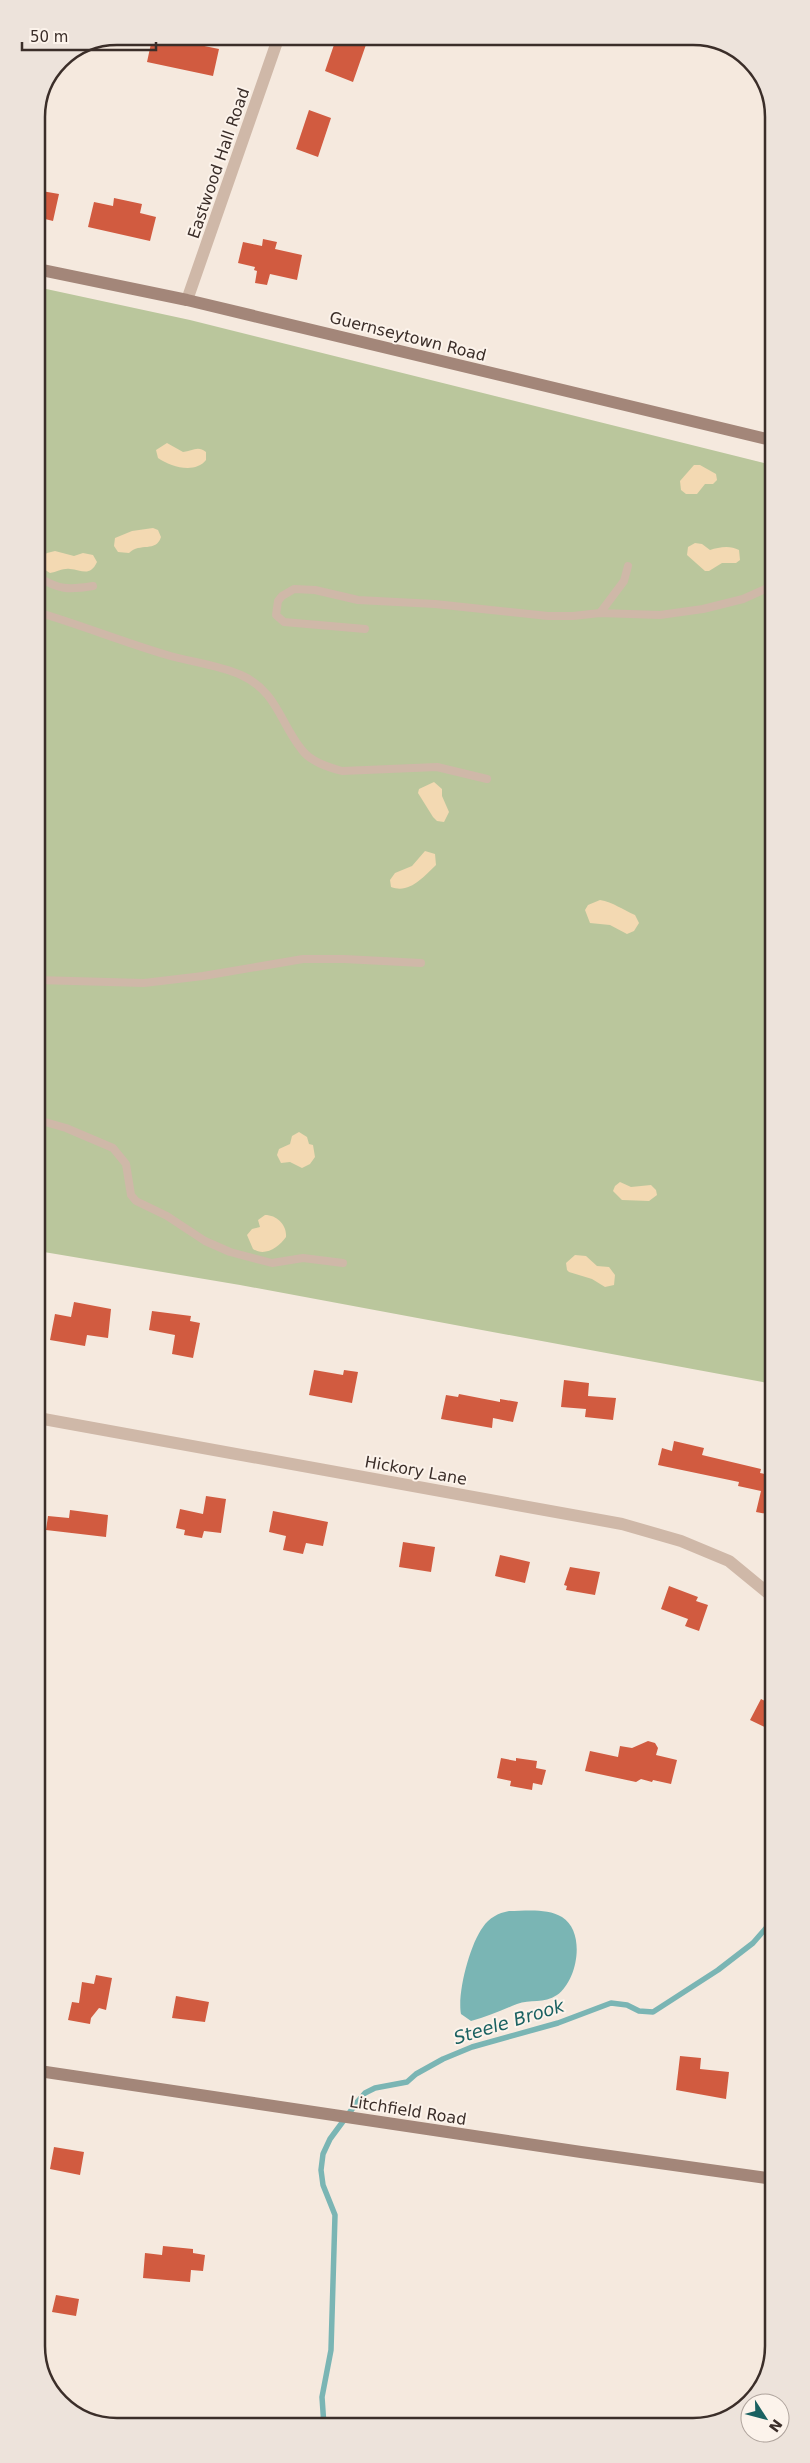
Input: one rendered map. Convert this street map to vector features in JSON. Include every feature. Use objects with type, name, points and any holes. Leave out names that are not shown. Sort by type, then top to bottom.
[{"type":"street","name":"Eastwood Hall Road","points":[[187,300],[276,45]]},
{"type":"street","name":"Guernseytown Road","points":[[45,271],[187,300],[765,438]]},
{"type":"street","name":"Hickory Lane","points":[[45,1419],[622,1524],[681,1541],[729,1561],[765,1590]]},
{"type":"street","name":"Litchfield Road","points":[[45,2073],[765,2178]]},
{"type":"lane","points":[[600,614],[624,581],[628,566]]},
{"type":"lane","points":[[45,581],[64,589],[93,586]]},
{"type":"lane","points":[[365,630],[284,622],[276,614],[276,607],[278,601],[288,592],[302,588],[358,600],[434,604],[548,616],[660,614],[703,609],[742,599],[765,589]]},
{"type":"lane","points":[[45,615],[123,642],[240,674],[258,686],[272,700],[302,751],[328,767],[342,771],[437,767],[487,779]]},
{"type":"lane","points":[[45,980],[144,983],[203,976],[303,959],[344,958],[421,963]]},
{"type":"lane","points":[[45,1122],[75,1132],[113,1148],[126,1164],[131,1195],[136,1201],[167,1216],[205,1241],[230,1252],[272,1263],[303,1258],[342,1263]]},
{"type":"green space","points":[[45,289],[190,320],[765,463],[765,1383],[240,1285],[45,1252]]},
{"type":"sand","points":[[167,443],[183,452],[203,450],[206,452],[206,460],[196,467],[189,468],[169,464],[158,458],[156,450]]},
{"type":"sand","points":[[694,465],[700,465],[716,474],[717,480],[713,484],[705,484],[697,494],[686,494],[681,490],[680,481]]},
{"type":"sand","points":[[153,528],[158,530],[161,537],[155,545],[138,548],[129,553],[118,552],[114,546],[115,538],[132,531]]},
{"type":"sand","points":[[695,543],[702,544],[710,550],[724,547],[736,548],[739,550],[740,560],[736,563],[722,563],[709,571],[705,571],[687,555],[688,547]]},
{"type":"sand","points":[[55,551],[74,556],[83,553],[93,555],[97,562],[92,570],[85,572],[67,569],[50,573],[45,570],[45,554]]},
{"type":"sand","points":[[434,782],[442,789],[442,796],[449,812],[444,822],[437,821],[433,817],[418,793],[419,789]]},
{"type":"sand","points":[[425,851],[435,854],[436,865],[410,886],[398,889],[391,887],[390,880],[395,873],[412,866]]},
{"type":"sand","points":[[600,900],[614,904],[635,915],[639,923],[634,931],[627,934],[610,925],[590,923],[585,910],[588,905]]},
{"type":"sand","points":[[299,1132],[307,1137],[309,1144],[313,1145],[315,1157],[310,1164],[302,1168],[290,1162],[281,1163],[277,1155],[279,1149],[290,1144],[292,1136]]},
{"type":"sand","points":[[620,1182],[631,1187],[651,1185],[656,1190],[657,1195],[649,1201],[622,1200],[613,1191]]},
{"type":"sand","points":[[265,1215],[277,1219],[283,1225],[286,1237],[276,1247],[262,1252],[253,1249],[247,1235],[252,1229],[260,1227],[258,1220]]},
{"type":"sand","points":[[575,1255],[586,1256],[597,1266],[609,1267],[615,1275],[614,1285],[605,1287],[592,1279],[569,1272],[566,1263]]},
{"type":"water","points":[[509,1911],[550,1912],[562,1917],[570,1924],[577,1944],[574,1968],[564,1988],[552,1998],[517,2004],[471,2021],[461,2014],[460,2005],[469,1956],[485,1924],[494,1916]]},
{"type":"building","points":[[151,45],[199,45],[219,49],[213,76],[147,62]]},
{"type":"building","points":[[334,45],[366,45],[353,82],[325,71]]},
{"type":"building","points":[[309,110],[331,118],[318,157],[296,149]]},
{"type":"building","points":[[45,192],[59,194],[53,221],[45,219]]},
{"type":"building","points":[[114,198],[142,204],[140,213],[156,217],[150,241],[88,227],[94,202],[113,206]]},
{"type":"building","points":[[263,239],[277,242],[275,249],[302,255],[297,280],[270,274],[267,285],[255,283],[257,271],[254,270],[255,267],[238,263],[243,242],[262,246]]},
{"type":"building","points":[[74,1302],[111,1309],[108,1338],[87,1335],[85,1346],[50,1340],[55,1314],[71,1317]]},
{"type":"building","points":[[152,1311],[191,1316],[190,1321],[200,1323],[193,1358],[172,1354],[175,1335],[149,1330]]},
{"type":"building","points":[[314,1370],[343,1375],[344,1370],[358,1372],[352,1403],[309,1395]]},
{"type":"building","points":[[564,1380],[589,1383],[588,1396],[616,1398],[613,1420],[585,1417],[586,1409],[561,1407]]},
{"type":"building","points":[[459,1394],[500,1402],[500,1399],[518,1402],[513,1422],[493,1418],[492,1428],[441,1419],[446,1395],[458,1397]]},
{"type":"building","points":[[674,1441],[704,1448],[702,1455],[761,1469],[760,1473],[765,1474],[765,1514],[756,1512],[761,1491],[738,1486],[739,1482],[658,1465],[662,1448],[672,1451]]},
{"type":"building","points":[[206,1496],[226,1499],[221,1533],[204,1531],[202,1538],[184,1535],[185,1530],[176,1528],[180,1509],[203,1514]]},
{"type":"building","points":[[70,1510],[108,1515],[106,1537],[46,1530],[48,1516],[69,1518]]},
{"type":"building","points":[[273,1511],[328,1522],[323,1546],[306,1543],[303,1554],[283,1550],[286,1536],[269,1532]]},
{"type":"building","points":[[403,1542],[435,1547],[431,1572],[399,1567]]},
{"type":"building","points":[[500,1555],[530,1562],[525,1583],[495,1576]]},
{"type":"building","points":[[570,1567],[600,1572],[595,1595],[566,1590],[567,1586],[564,1585]]},
{"type":"building","points":[[669,1586],[698,1597],[696,1601],[708,1605],[699,1631],[685,1626],[688,1619],[661,1609]]},
{"type":"building","points":[[761,1699],[765,1701],[765,1727],[750,1720]]},
{"type":"building","points":[[648,1741],[655,1743],[658,1748],[656,1755],[677,1760],[671,1784],[641,1779],[636,1782],[585,1771],[590,1751],[618,1757],[620,1746],[632,1748]]},
{"type":"building","points":[[501,1758],[516,1761],[516,1758],[537,1761],[536,1768],[546,1770],[542,1785],[533,1783],[532,1790],[510,1786],[511,1781],[497,1778]]},
{"type":"building","points":[[96,1975],[112,1978],[106,2010],[99,2008],[91,2018],[90,2024],[68,2020],[72,2002],[79,2003],[82,1982],[94,1984]]},
{"type":"building","points":[[176,1996],[209,2002],[205,2022],[172,2018]]},
{"type":"building","points":[[680,2056],[701,2058],[700,2069],[729,2072],[726,2099],[676,2090]]},
{"type":"building","points":[[54,2147],[84,2152],[80,2175],[50,2169]]},
{"type":"building","points":[[163,2246],[193,2249],[193,2253],[205,2255],[203,2271],[191,2270],[190,2282],[143,2278],[145,2253],[162,2255]]},
{"type":"building","points":[[56,2295],[79,2299],[76,2316],[52,2312]]},
{"type":"waterway","name":"Steele Brook","points":[[323,2418],[322,2397],[331,2350],[335,2215],[323,2185],[321,2170],[323,2154],[330,2139],[365,2093],[375,2088],[407,2082],[416,2074],[443,2059],[472,2047],[558,2023],[611,2003],[627,2005],[639,2011],[653,2012],[718,1970],[753,1943],[765,1929]]}]
